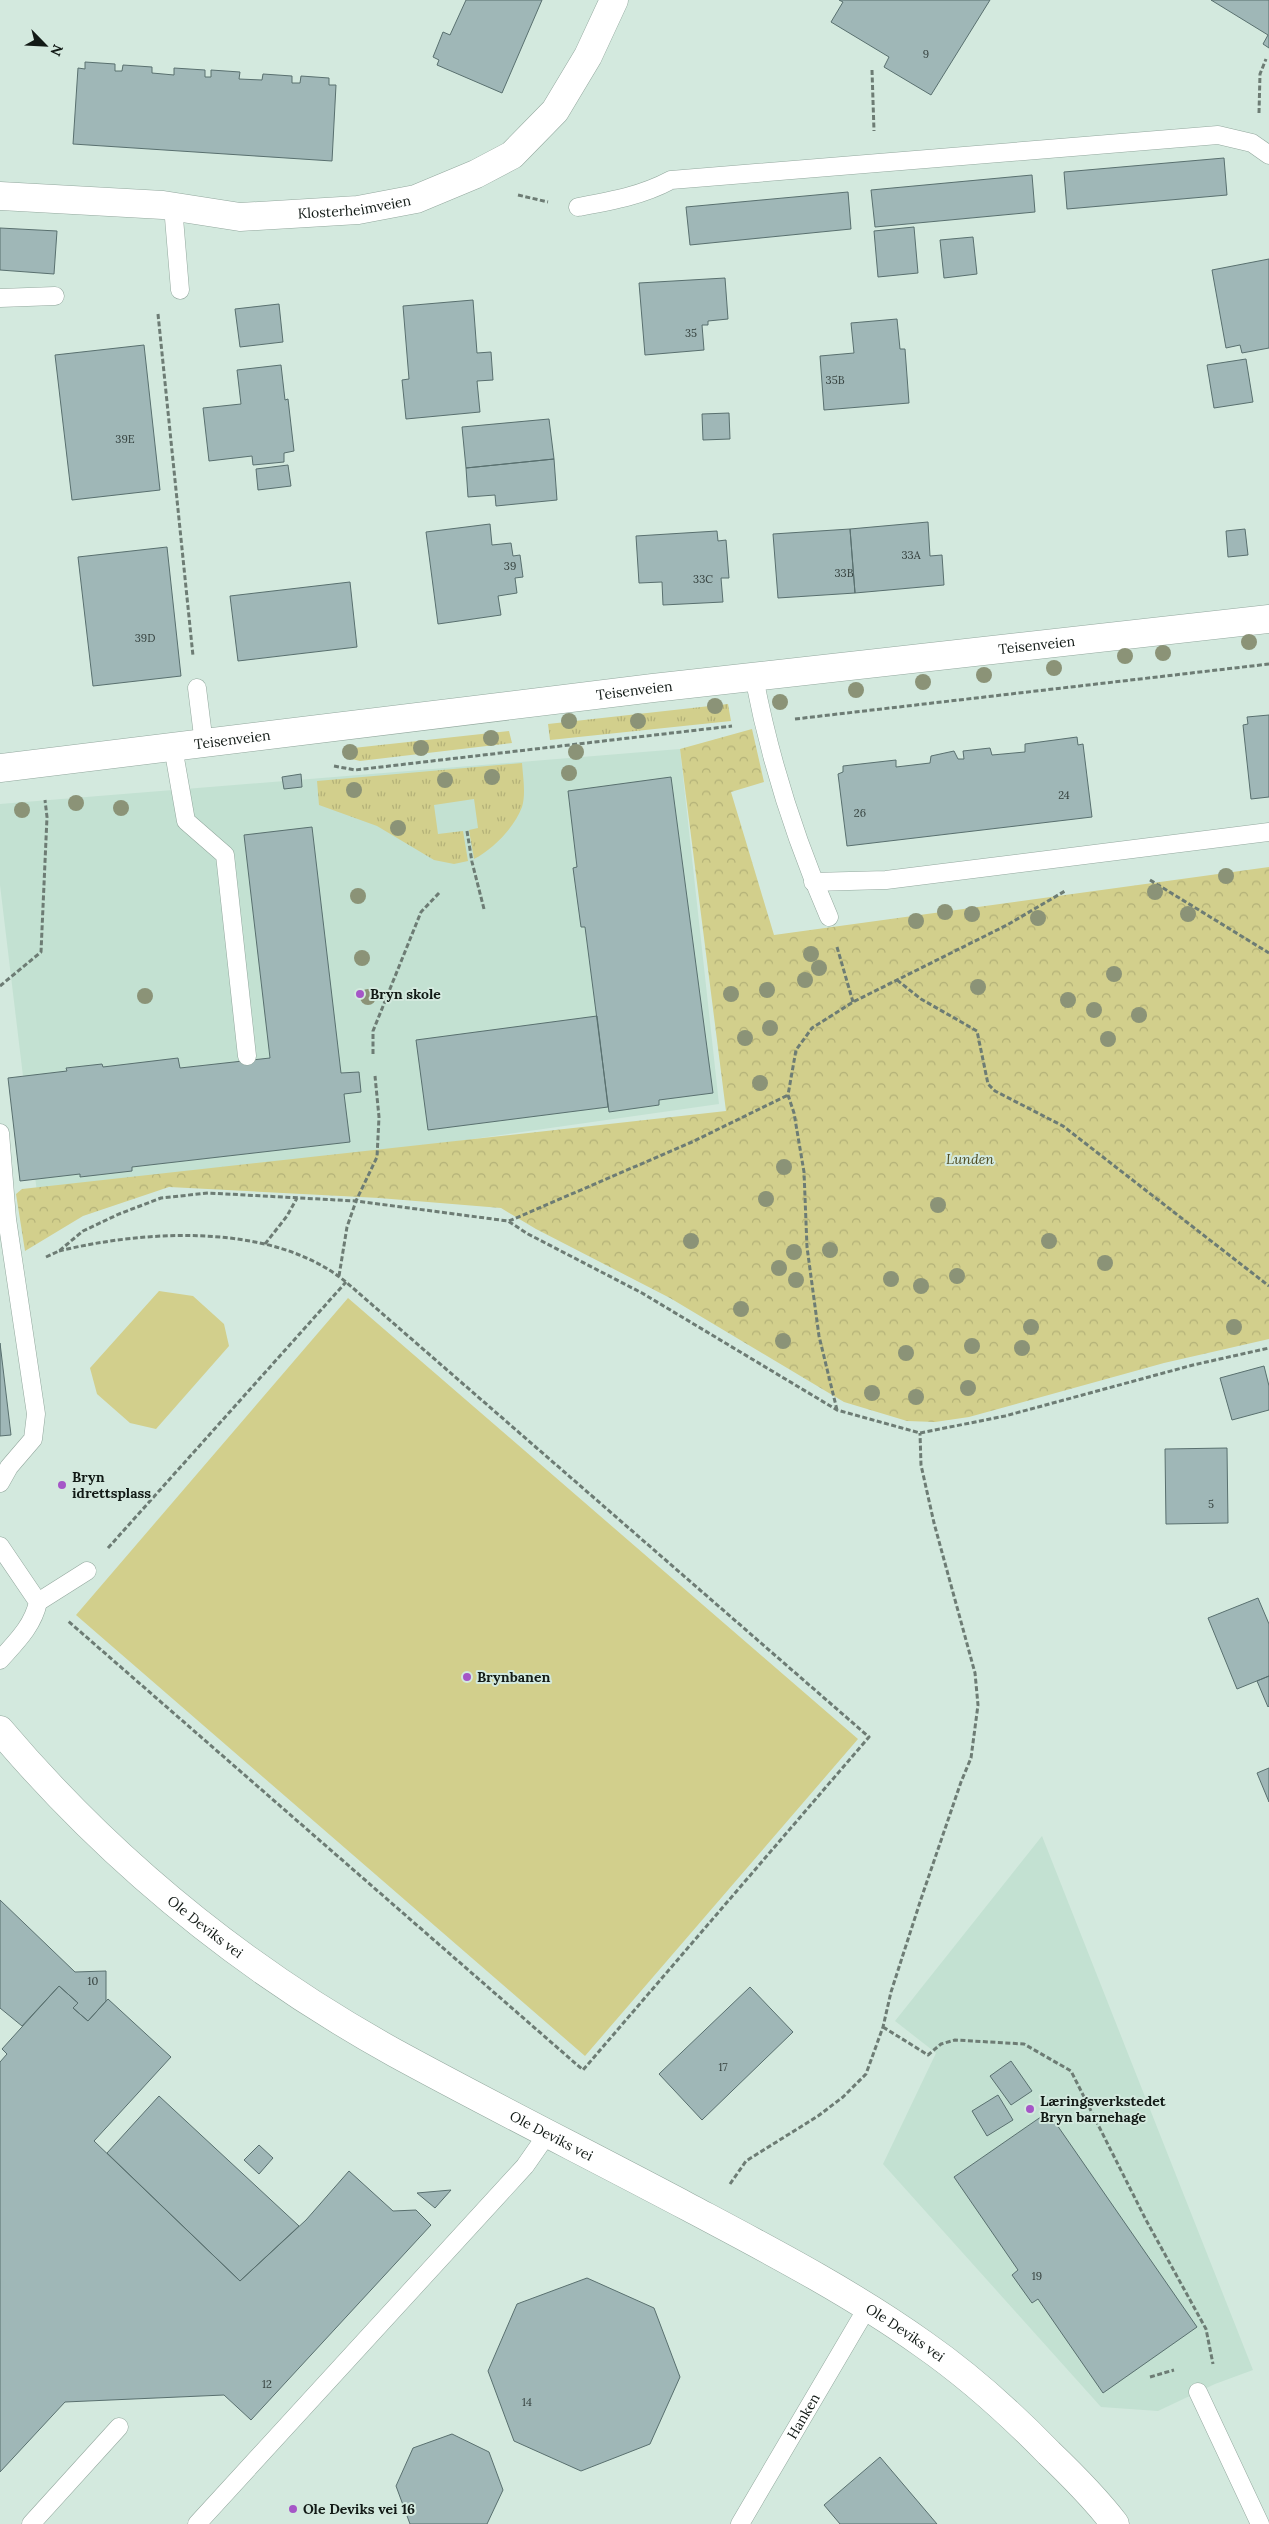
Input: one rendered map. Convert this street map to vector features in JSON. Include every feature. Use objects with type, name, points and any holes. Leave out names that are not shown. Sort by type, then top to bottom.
[{"type":"street","name":"Klosterheimveien","points":[[0,196],[173,206],[240,217],[358,210],[416,199],[476,174],[512,155],[555,111],[588,56],[614,0]]},
{"type":"street","name":"Teisenveien","points":[[0,768],[754,677],[1269,618]]},
{"type":"street","name":"Ole Deviks vei","points":[[0,1730],[40,1777],[111,1849],[181,1909],[266,1973],[394,2052],[761,2246],[867,2308],[922,2343],[1007,2411],[1065,2468],[1115,2524]]},
{"type":"lane","points":[[578,207],[623,199],[651,190],[671,180],[1218,135],[1252,143],[1269,156]]},
{"type":"lane","points":[[173,206],[180,290]]},
{"type":"lane","points":[[0,298],[55,296]]},
{"type":"lane","points":[[754,677],[763,722],[785,805],[828,917]]},
{"type":"lane","points":[[197,688],[204,744]]},
{"type":"lane","points":[[173,747],[186,821],[224,855],[247,1056]]},
{"type":"lane","points":[[813,882],[886,880],[1269,832]]},
{"type":"lane","points":[[0,1133],[7,1219],[36,1414],[33,1439],[9,1467],[0,1484]]},
{"type":"lane","points":[[0,1546],[38,1602]]},
{"type":"lane","points":[[0,1660],[30,1625],[38,1602],[87,1571]]},
{"type":"lane","points":[[197,2524],[525,2166],[548,2133]]},
{"type":"lane","name":"Hanken","points":[[740,2524],[867,2308]]},
{"type":"lane","points":[[1198,2392],[1260,2524]]},
{"type":"lane","points":[[32,2524],[119,2427]]},
{"type":"path","points":[[1252,143],[1259,120],[1260,74],[1266,59]]},
{"type":"path","points":[[872,70],[874,97],[873,125],[878,164]]},
{"type":"path","points":[[476,174],[486,183],[501,191],[578,207]]},
{"type":"path","points":[[180,290],[158,314],[197,688]]},
{"type":"path","points":[[0,986],[41,952],[47,817],[44,792]]},
{"type":"path","points":[[467,831],[472,862],[484,909]]},
{"type":"path","points":[[837,1410],[819,1336],[807,1247],[804,1172],[794,1113],[788,1095],[796,1050],[812,1028],[853,1002],[1007,925],[1092,878],[1105,853],[1269,953]]},
{"type":"path","points":[[373,1054],[373,1031],[421,912],[440,892]]},
{"type":"path","points":[[828,917],[853,1002]]},
{"type":"path","points":[[896,980],[921,999],[977,1031],[988,1084],[995,1091],[1063,1126],[1269,1286]]},
{"type":"path","points":[[339,1276],[346,1227],[377,1157],[379,1116],[376,1076]]},
{"type":"path","points":[[508,1221],[692,1142],[788,1095]]},
{"type":"path","points":[[59,1251],[83,1231],[161,1198],[208,1193],[356,1201],[508,1221],[528,1234],[642,1293],[837,1410],[920,1433],[1005,1416],[1193,1365],[1269,1348]]},
{"type":"path","points":[[265,1244],[287,1216],[297,1198]]},
{"type":"path","points":[[14,1271],[59,1251],[93,1243],[167,1236],[232,1237],[265,1244],[314,1260],[346,1282],[869,1738],[582,2070],[66,1619],[80,1597],[87,1571],[346,1282]]},
{"type":"path","points":[[730,2184],[746,2161],[818,2116],[844,2097],[866,2074],[883,2027],[891,1992],[960,1782],[971,1758],[978,1705],[975,1673],[921,1465],[920,1433]]},
{"type":"path","points":[[883,2027],[928,2055],[941,2044],[955,2040],[1024,2044],[1071,2071],[1146,2220],[1206,2329],[1213,2357],[1215,2384],[1206,2409]]},
{"type":"shaded area","name":"Bryn skole","points":[[680,749],[719,1104],[38,1201],[0,885],[0,804]]},
{"type":"shaded area","name":"Læringsverkstedet Bryn barnehage","points":[[1042,1836],[1253,2370],[1215,2384],[1158,2411],[1101,2407],[883,2164],[936,2053],[895,2021]]},
{"type":"green space","points":[[728,704],[731,721],[550,740],[548,724]]},
{"type":"green space","name":"Lunden","points":[[752,729],[764,782],[731,792],[774,935],[1269,867],[1269,1339],[1164,1363],[969,1417],[935,1422],[907,1421],[844,1402],[670,1298],[536,1229],[501,1208],[379,1198],[169,1187],[83,1216],[25,1251],[16,1194],[22,1189],[726,1111],[680,749]]},
{"type":"green space","points":[[509,731],[512,743],[360,761],[344,757],[344,749]]},
{"type":"green space","points":[[522,763],[524,797],[522,807],[514,823],[488,850],[474,859],[469,830],[478,828],[474,799],[434,805],[438,834],[463,831],[468,861],[454,864],[434,860],[377,826],[319,805],[317,781]]},
{"type":"green space","points":[[159,1291],[193,1296],[224,1324],[229,1346],[156,1429],[130,1423],[97,1394],[90,1368]]},
{"type":"green space","name":"Brynbanen","points":[[348,1298],[858,1739],[585,2056],[76,1615]]},
{"type":"building","points":[[466,0],[542,0],[502,93],[437,65],[439,60],[433,57],[443,32],[450,35]]},
{"type":"building","points":[[839,0],[990,0],[931,95],[884,67],[889,57],[831,22],[843,2]]},
{"type":"building","points":[[1211,0],[1269,0],[1269,48],[1263,44],[1268,35]]},
{"type":"building","points":[[85,62],[115,64],[115,71],[122,71],[123,65],[152,67],[152,73],[174,75],[174,68],[205,70],[205,77],[211,77],[211,70],[240,72],[239,79],[262,80],[263,74],[292,76],[292,83],[300,83],[301,76],[329,78],[329,85],[336,85],[332,161],[73,144],[78,68],[85,69]]},
{"type":"building","points":[[1224,158],[1227,195],[1067,209],[1064,172]]},
{"type":"building","points":[[1032,175],[1035,212],[875,227],[871,190]]},
{"type":"building","points":[[848,192],[851,229],[690,245],[686,207]]},
{"type":"building","points":[[914,227],[918,273],[878,277],[874,231]]},
{"type":"building","points":[[0,228],[57,231],[54,274],[0,270]]},
{"type":"building","points":[[973,237],[977,274],[944,278],[940,240]]},
{"type":"building","points":[[1269,259],[1269,348],[1242,353],[1240,345],[1226,348],[1212,270]]},
{"type":"building","points":[[725,278],[728,319],[708,321],[708,325],[702,325],[704,350],[645,355],[639,283]]},
{"type":"building","points":[[473,300],[477,353],[491,352],[493,380],[477,381],[480,412],[406,419],[402,380],[409,379],[403,306]]},
{"type":"building","points":[[279,304],[283,342],[240,347],[235,309]]},
{"type":"building","points":[[897,319],[900,349],[905,349],[909,403],[824,410],[820,356],[854,353],[851,323]]},
{"type":"building","points":[[144,345],[160,490],[72,500],[55,355]]},
{"type":"building","points":[[1246,359],[1253,402],[1214,408],[1207,365]]},
{"type":"building","points":[[281,365],[285,400],[288,399],[294,451],[284,453],[284,462],[253,465],[252,456],[209,461],[203,408],[241,404],[237,370]]},
{"type":"building","points":[[729,413],[730,439],[703,440],[702,414]]},
{"type":"building","points":[[549,419],[554,459],[466,468],[462,427]]},
{"type":"building","points":[[554,459],[557,500],[496,506],[495,495],[468,497],[466,468]]},
{"type":"building","points":[[288,465],[291,486],[258,490],[256,469]]},
{"type":"building","points":[[928,522],[930,556],[942,555],[944,585],[855,593],[850,529]]},
{"type":"building","points":[[490,524],[492,545],[511,543],[513,556],[520,555],[523,577],[515,578],[517,593],[498,596],[501,615],[438,624],[426,532]]},
{"type":"building","points":[[850,529],[855,593],[778,598],[773,534]]},
{"type":"building","points":[[1245,529],[1248,555],[1228,557],[1226,531]]},
{"type":"building","points":[[717,531],[718,541],[726,540],[729,578],[721,578],[723,602],[663,605],[662,582],[639,583],[636,536]]},
{"type":"building","points":[[167,547],[181,676],[93,686],[78,557]]},
{"type":"building","points":[[350,582],[357,647],[238,661],[230,596]]},
{"type":"building","points":[[1269,715],[1269,797],[1251,799],[1243,725],[1248,724],[1247,717]]},
{"type":"building","points":[[1077,737],[1078,745],[1083,744],[1092,817],[847,846],[838,774],[843,772],[843,766],[896,760],[896,767],[930,763],[931,756],[954,751],[958,759],[964,759],[963,751],[990,748],[992,755],[1025,752],[1025,744]]},
{"type":"building","points":[[301,774],[302,787],[284,789],[282,777]]},
{"type":"building","points":[[671,777],[713,1093],[659,1100],[659,1105],[609,1112],[585,927],[581,927],[573,868],[577,867],[568,791]]},
{"type":"building","points":[[312,827],[341,1073],[359,1072],[361,1092],[344,1094],[350,1142],[132,1167],[132,1171],[80,1177],[80,1174],[20,1181],[8,1078],[67,1071],[66,1068],[102,1064],[103,1067],[178,1058],[180,1068],[270,1058],[244,835]]},
{"type":"building","points":[[597,1016],[608,1107],[428,1130],[416,1040]]},
{"type":"building","points":[[0,1343],[11,1435],[0,1436]]},
{"type":"building","points":[[1264,1366],[1269,1386],[1269,1410],[1232,1420],[1220,1378]]},
{"type":"building","points":[[1227,1448],[1228,1523],[1166,1524],[1165,1449]]},
{"type":"building","points":[[1258,1598],[1269,1624],[1269,1676],[1237,1689],[1208,1618]]},
{"type":"building","points":[[1269,1676],[1269,1706],[1268,1707],[1257,1681]]},
{"type":"building","points":[[1269,1768],[1269,1802],[1257,1773]]},
{"type":"building","points":[[0,1900],[75,1972],[106,1971],[106,2001],[88,2021],[73,2008],[78,2003],[59,1986],[22,2026],[0,2008]]},
{"type":"building","points":[[59,1986],[78,2003],[73,2008],[88,2021],[108,1999],[171,2057],[94,2141],[240,2281],[306,2220],[349,2171],[393,2211],[416,2210],[431,2225],[251,2420],[224,2395],[65,2402],[0,2472],[0,2062],[7,2054],[2,2049]]},
{"type":"building","points":[[750,1987],[793,2032],[702,2120],[659,2074]]},
{"type":"building","points":[[1011,2061],[1032,2091],[1011,2105],[990,2076]]},
{"type":"building","points":[[998,2095],[1013,2120],[987,2136],[972,2111]]},
{"type":"building","points":[[159,2096],[299,2226],[240,2281],[107,2153]]},
{"type":"building","points":[[1048,2112],[1197,2327],[1103,2393],[1038,2299],[1032,2303],[1012,2275],[1018,2270],[954,2177]]},
{"type":"building","points":[[259,2145],[273,2158],[259,2174],[244,2160]]},
{"type":"building","points":[[451,2190],[435,2208],[417,2193]]},
{"type":"building","points":[[587,2278],[654,2308],[680,2377],[650,2444],[581,2471],[514,2441],[488,2371],[517,2304]]},
{"type":"building","points":[[452,2434],[489,2452],[503,2490],[487,2524],[410,2524],[396,2486],[413,2448]]},
{"type":"building","points":[[880,2457],[937,2524],[840,2524],[824,2505]]},
{"type":"place","name":"Bryn skole","points":[[360,994]]},
{"type":"place","name":"Bryn idrettsplass","points":[[62,1485]]},
{"type":"place","name":"Brynbanen","points":[[467,1677]]},
{"type":"place","name":"Læringsverkstedet Bryn barnehage","points":[[1030,2109]]},
{"type":"place","name":"Ole Deviks vei 16","points":[[293,2509]]}]
